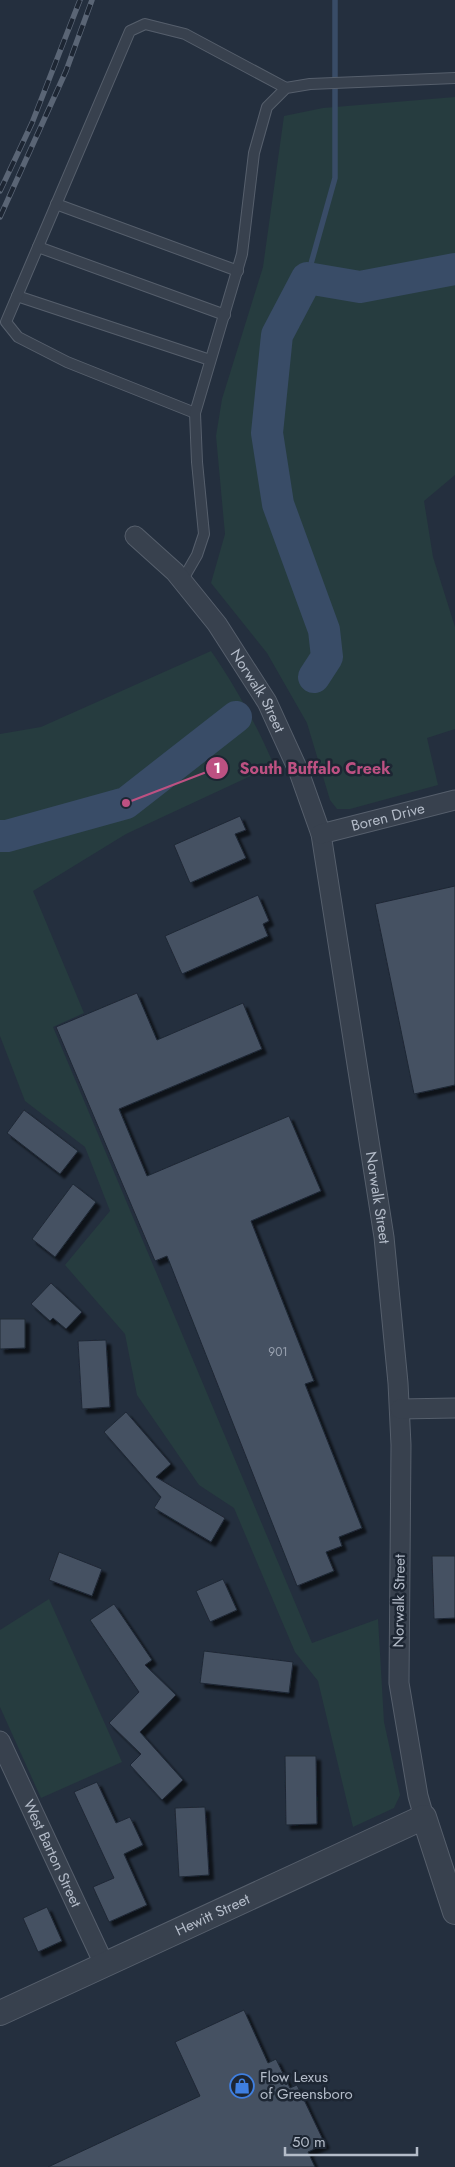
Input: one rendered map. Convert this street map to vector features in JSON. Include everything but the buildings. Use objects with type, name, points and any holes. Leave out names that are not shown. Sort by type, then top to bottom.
[{"type":"street","name":"Norwalk Street","points":[[135,536],[182,582],[217,624],[267,702],[299,772],[321,834],[383,1228],[400,1409],[400,1683],[424,1817],[455,1912]]},
{"type":"street","name":"Boren Drive","points":[[321,834],[455,800]]},
{"type":"street","points":[[400,1409],[455,1408]]},
{"type":"street","name":"West Barton Street","points":[[0,1741],[105,1966]]},
{"type":"street","name":"Hewitt Street","points":[[0,2013],[424,1817]]},
{"type":"lane","points":[[195,413],[67,362],[18,337],[6,322],[130,31],[145,24],[185,34],[286,88]]},
{"type":"lane","points":[[182,582],[197,556],[204,534],[197,462],[195,413],[238,271],[242,254],[254,153],[268,106],[286,88],[310,84],[455,78]]},
{"type":"lane","points":[[56,204],[238,271]]},
{"type":"lane","points":[[38,247],[225,315]]},
{"type":"lane","points":[[17,296],[210,360]]},
{"type":"green space","points":[[455,97],[455,475],[424,501],[433,557],[455,627],[455,729],[427,738],[438,785],[350,809],[337,809],[330,800],[307,723],[267,653],[211,583],[225,534],[216,436],[222,399],[263,267],[284,116],[323,108]]},
{"type":"green space","points":[[211,651],[245,706],[274,765],[126,834],[33,891],[84,1013],[53,1027],[312,1643],[378,1619],[384,1722],[400,1795],[394,1808],[353,1827],[318,1681],[295,1652],[234,1508],[199,1485],[137,1395],[125,1334],[65,1265],[110,1211],[85,1147],[25,1101],[0,1036],[0,734],[41,727]]},
{"type":"green space","points":[[49,1599],[122,1762],[41,1798],[0,1707],[0,1630]]},
{"type":"waterway","points":[[307,278],[335,178],[335,0]]},
{"type":"waterway","points":[[314,677],[327,657],[324,630],[278,504],[267,433],[277,335],[307,278],[360,287],[455,269]]},
{"type":"waterway","points":[[0,836],[7,836],[126,803],[236,717]]},
{"type":"railway","points":[[0,191],[32,123],[80,0]]},
{"type":"railway","points":[[0,217],[66,71],[92,0]]},
{"type":"place","name":"South Buffalo Creek","points":[[126,803]]},
{"type":"place","name":"Flow Lexus of Greensboro","points":[[242,2086]]}]
